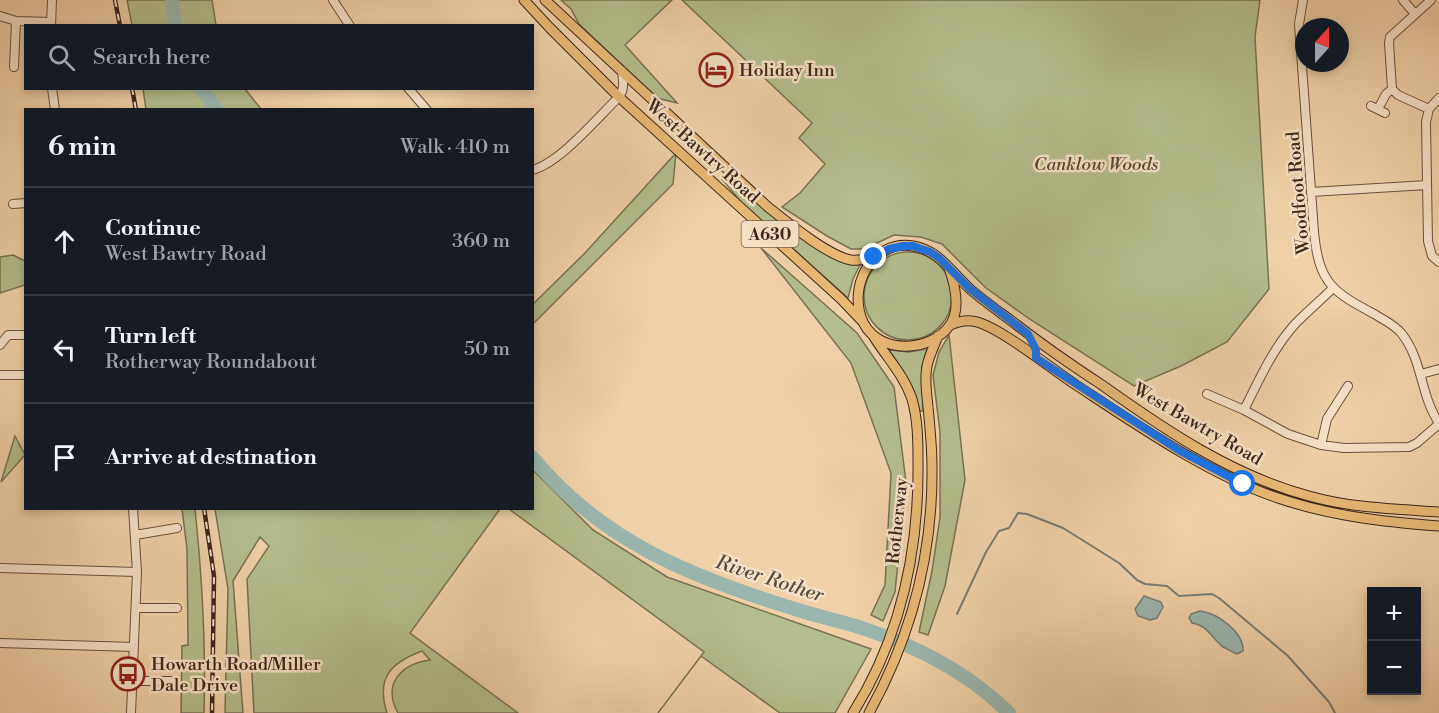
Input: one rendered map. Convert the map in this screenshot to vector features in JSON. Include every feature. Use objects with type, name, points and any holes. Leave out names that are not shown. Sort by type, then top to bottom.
[{"type":"main road","name":"West Bawtry Road","points":[[524,0],[619,97],[841,299],[863,322]]},
{"type":"main road","name":"West Bawtry Road","points":[[545,0],[768,207],[843,257],[860,260],[874,257]]},
{"type":"main road","points":[[913,246],[930,252],[949,268],[955,287],[956,300],[950,325],[920,345],[905,346],[888,343],[872,333],[863,322],[858,293],[866,267],[874,257],[895,247],[913,246]]},
{"type":"main road","name":"West Bawtry Road","points":[[949,268],[969,288],[1028,334],[1180,437],[1230,466],[1276,486],[1309,497],[1345,505],[1439,512]]},
{"type":"main road","name":"West Bawtry Road","points":[[950,325],[964,321],[980,323],[1011,340],[1180,451],[1243,484],[1306,507],[1384,522],[1439,526]]},
{"type":"main road","name":"Rotherway","points":[[853,713],[885,652],[896,622],[915,537],[919,494],[917,428],[912,401],[905,383],[872,333]]},
{"type":"main road","name":"Rotherway","points":[[869,713],[897,658],[923,573],[929,534],[932,466],[926,374],[939,334]]},
{"type":"main road","points":[[1028,334],[1036,350],[1036,358]]},
{"type":"street","points":[[0,16],[16,21],[51,24],[52,0]]},
{"type":"street","points":[[333,0],[349,24]]},
{"type":"street","name":"Woodfoot Road","points":[[1303,0],[1299,24],[1318,262],[1333,288],[1343,297],[1393,325],[1401,332],[1411,346],[1421,374],[1426,398],[1439,424]]},
{"type":"street","points":[[1403,0],[1415,14]]},
{"type":"street","points":[[1429,109],[1398,95],[1392,89],[1389,43],[1390,37],[1431,0]]},
{"type":"street","points":[[14,67],[16,21]]},
{"type":"street","points":[[534,170],[541,168],[559,156],[619,97],[624,86],[622,71]]},
{"type":"street","points":[[1378,109],[1386,94],[1392,89]]},
{"type":"street","points":[[52,90],[55,108]]},
{"type":"street","points":[[410,90],[425,108]]},
{"type":"street","points":[[1439,98],[1429,109],[1426,122],[1428,241],[1432,256],[1439,262]]},
{"type":"street","points":[[1311,192],[1426,185]]},
{"type":"street","points":[[13,204],[24,203]]},
{"type":"street","points":[[1244,410],[1281,342],[1296,323],[1333,288]]},
{"type":"street","points":[[0,345],[4,337],[8,335],[24,335]]},
{"type":"street","points":[[1421,374],[1439,369]]},
{"type":"street","points":[[0,375],[24,375]]},
{"type":"street","points":[[1321,445],[1326,419],[1348,386]]},
{"type":"street","points":[[1207,394],[1244,410],[1288,434],[1321,445],[1344,448],[1401,448],[1417,443],[1439,424]]},
{"type":"street","points":[[131,713],[137,572],[133,510]]},
{"type":"street","points":[[135,534],[177,528]]},
{"type":"street","points":[[0,567],[137,572]]},
{"type":"street","points":[[136,608],[177,608]]},
{"type":"street","points":[[0,643],[134,647]]},
{"type":"street","points":[[132,681],[174,681]]},
{"type":"green space","points":[[127,0],[212,0],[216,24],[132,24]]},
{"type":"green space","points":[[561,0],[672,0],[625,45],[677,103],[657,98],[579,24],[571,9]]},
{"type":"green space","name":"Canklow Woods","points":[[682,0],[1260,0],[1255,37],[1269,289],[1227,342],[1181,366],[1134,386],[1031,320],[986,288],[942,244],[921,237],[894,235],[864,249],[851,249],[782,207],[800,193],[825,164],[799,138],[812,123]]},
{"type":"green space","points":[[143,90],[246,90],[260,108],[146,108]]},
{"type":"green space","points":[[676,153],[673,184],[534,323],[534,303],[584,254]]},
{"type":"green space","points":[[724,176],[800,236],[850,264],[860,265],[848,298],[741,202],[722,179]]},
{"type":"green space","points":[[761,248],[857,333],[894,387],[906,482],[895,592],[883,621],[871,615],[885,585],[891,473],[851,363]]},
{"type":"green space","points":[[908,252],[925,256],[939,265],[948,279],[952,296],[948,313],[939,327],[925,336],[908,340],[891,336],[877,327],[868,313],[864,296],[868,279],[877,265],[891,256]]},
{"type":"green space","points":[[13,255],[24,260],[24,285],[0,293],[0,257]]},
{"type":"green space","points":[[949,335],[965,480],[945,586],[928,635],[919,632],[932,571],[940,517],[940,432],[933,375],[939,352]]},
{"type":"green space","points":[[888,349],[908,352],[927,349],[922,367],[923,411],[920,411],[907,379]]},
{"type":"green space","points":[[15,436],[24,456],[1,482]]},
{"type":"green space","points":[[534,471],[593,530],[667,577],[871,649],[835,713],[780,713],[701,656],[658,713],[704,652],[510,510],[534,510]]},
{"type":"green space","points":[[182,510],[195,510],[203,611],[204,713],[181,713],[182,646],[188,645],[187,549]]},
{"type":"green space","points":[[215,510],[499,510],[410,633],[518,713],[398,713],[392,693],[393,685],[403,671],[420,662],[430,660],[422,651],[401,661],[388,673],[383,690],[387,713],[254,713],[247,579],[269,546],[260,537],[233,581],[243,713],[225,713],[228,589]]},
{"type":"water","points":[[1144,596],[1161,602],[1163,607],[1157,618],[1150,620],[1138,616],[1135,609]]},
{"type":"water","points":[[1200,611],[1214,615],[1228,625],[1239,637],[1243,651],[1237,654],[1223,647],[1206,629],[1192,623],[1189,618],[1191,614]]},
{"type":"waterway","name":"River Rother","points":[[172,0],[175,24]]},
{"type":"waterway","name":"River Rother","points":[[202,90],[216,108]]},
{"type":"waterway","name":"River Rother","points":[[534,459],[559,487],[588,512],[619,534],[652,553],[721,584],[804,612],[865,629],[904,644],[960,674],[978,686],[1009,713]]},
{"type":"waterway","points":[[957,614],[986,552],[999,531],[1009,528],[1018,513],[1027,514],[1063,528],[1119,563],[1137,580],[1145,584],[1167,586],[1179,596],[1212,594],[1219,598],[1288,656],[1329,702],[1335,713]]},
{"type":"railway","points":[[115,0],[120,24]]},
{"type":"railway","points":[[132,90],[136,108]]},
{"type":"railway","points":[[204,510],[214,576],[212,713]]},
{"type":"place","name":"Holiday Inn","points":[[716,70]]},
{"type":"place","name":"Howarth Road/Miller Dale Drive","points":[[128,674]]},
{"type":"route","points":[[874,257],[889,249],[903,246],[913,246],[930,252],[969,288],[1028,334],[1037,353],[1036,358],[1180,451],[1243,484]]}]
